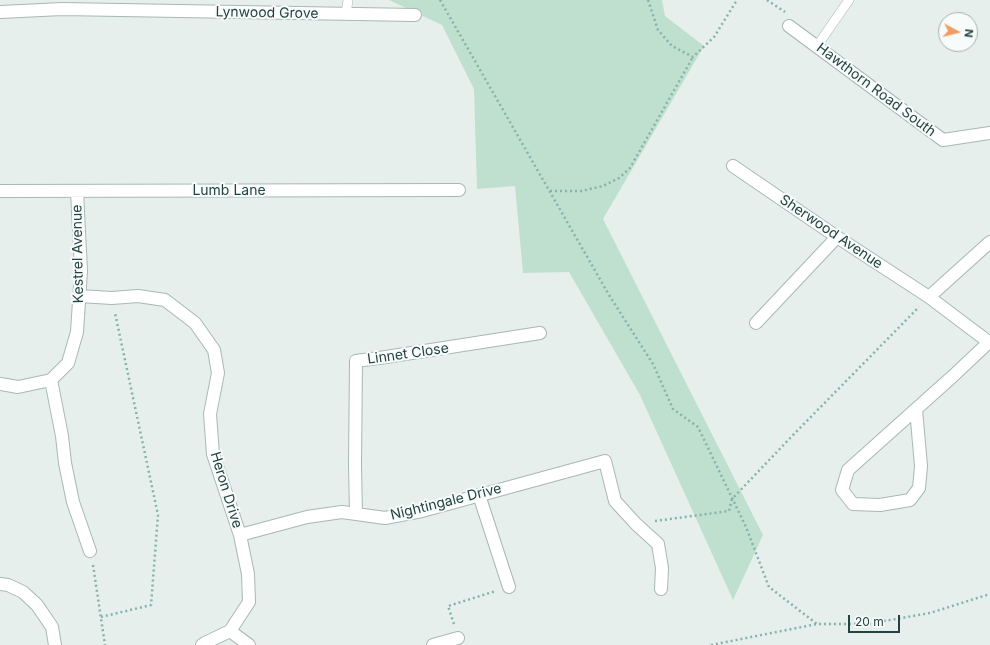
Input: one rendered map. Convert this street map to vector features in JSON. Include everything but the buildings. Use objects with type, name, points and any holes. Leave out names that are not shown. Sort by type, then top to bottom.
[{"type":"street","name":"Lynwood Grove","points":[[0,12],[62,5],[415,15]]},
{"type":"street","name":"Hawthorn Road South","points":[[790,26],[943,140],[990,133]]},
{"type":"street","name":"Sherwood Avenue","points":[[733,166],[837,237],[929,297],[989,342]]},
{"type":"street","name":"Lumb Lane","points":[[0,192],[459,190]]},
{"type":"street","name":"Kestrel Avenue","points":[[51,380],[68,363],[77,332],[81,271],[77,191]]},
{"type":"street","points":[[756,323],[837,237]]},
{"type":"street","points":[[929,297],[990,242]]},
{"type":"street","name":"Heron Drive","points":[[79,296],[112,298],[138,296],[165,300],[195,323],[214,350],[218,373],[210,414],[213,454],[240,535],[248,574],[249,602],[230,631]]},
{"type":"street","name":"Linnet Close","points":[[356,514],[354,466],[356,361],[540,333]]},
{"type":"street","points":[[916,409],[921,466],[919,488],[910,500],[880,505],[854,504],[842,490],[848,470],[989,342]]},
{"type":"street","points":[[0,384],[18,387],[51,380],[73,502],[90,551]]},
{"type":"street","name":"Nightingale Drive","points":[[240,535],[307,517],[342,512],[385,518],[422,511],[605,461],[614,501],[636,524]]},
{"type":"street","points":[[479,495],[509,587]]},
{"type":"street","points":[[636,524],[658,544],[662,568],[662,589]]},
{"type":"street","points":[[0,584],[8,585],[23,592],[37,605],[52,627],[54,645]]},
{"type":"street","points":[[202,645],[230,631],[250,645]]},
{"type":"street","points":[[433,645],[458,638]]},
{"type":"lane","points":[[346,14],[348,0]]},
{"type":"lane","points":[[817,46],[849,0]]},
{"type":"path","points":[[440,0],[609,294],[654,364],[673,409],[698,427],[746,527],[769,588],[817,624]]},
{"type":"path","points":[[648,0],[658,30],[672,46],[693,57]]},
{"type":"path","points":[[549,191],[581,192],[603,186],[619,178],[630,168],[693,57],[714,37],[737,0]]},
{"type":"path","points":[[767,0],[788,15],[790,26]]},
{"type":"path","points":[[636,524],[729,510],[732,499],[929,297]]},
{"type":"path","points":[[101,617],[151,605],[158,515],[112,298]]},
{"type":"path","points":[[90,551],[105,645]]},
{"type":"path","points":[[711,645],[817,624],[867,624],[930,613],[990,594]]},
{"type":"path","points":[[458,638],[448,606],[481,595]]},
{"type":"green space","points":[[389,0],[662,0],[665,16],[704,46],[603,219],[763,535],[733,600],[640,395],[569,272],[523,273],[515,186],[477,189],[474,89],[442,25]]}]
